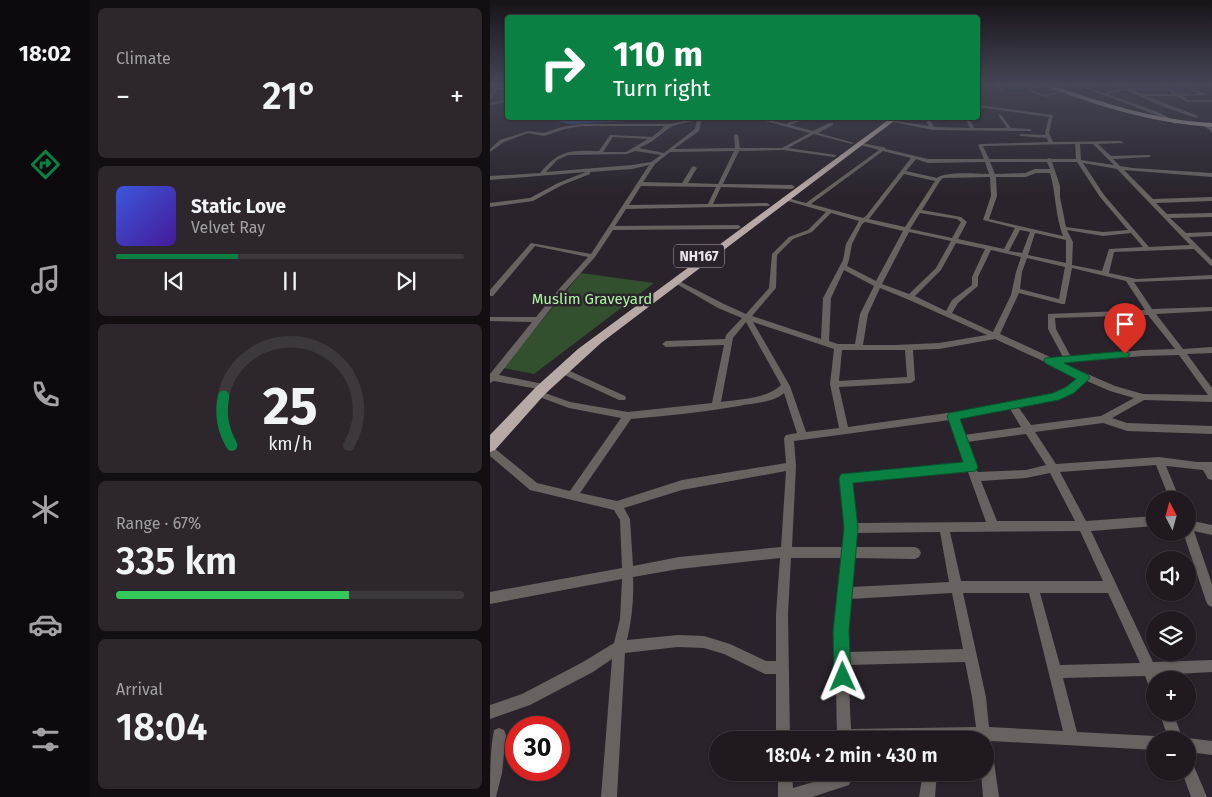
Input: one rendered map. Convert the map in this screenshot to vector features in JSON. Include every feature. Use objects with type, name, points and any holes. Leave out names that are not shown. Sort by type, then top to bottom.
[{"type":"highway","name":"NH167","points":[[490,448],[538,388],[589,339],[834,156],[888,121]]},
{"type":"highway","name":"NH167","points":[[490,432],[516,402],[538,388],[856,143]]},
{"type":"main road","points":[[1165,121],[1209,125]]},
{"type":"street","points":[[490,151],[502,141],[528,132],[544,135],[582,124],[670,125],[686,121]]},
{"type":"street","points":[[699,121],[697,130],[666,152],[653,164],[627,207],[593,256],[537,320],[491,379],[538,388],[569,404],[628,416],[716,406],[764,398],[778,393],[786,386]]},
{"type":"street","points":[[769,121],[813,133],[884,148],[928,161],[1049,159],[1079,161],[1144,171],[1212,174]]},
{"type":"street","points":[[785,126],[796,121]]},
{"type":"street","points":[[900,121],[933,129],[1030,130]]},
{"type":"street","points":[[929,121],[933,129]]},
{"type":"street","points":[[969,121],[973,130]]},
{"type":"street","points":[[1004,121],[1010,130]]},
{"type":"street","points":[[1050,121],[1048,137],[1051,144]]},
{"type":"street","points":[[1172,121],[1176,123]]},
{"type":"street","points":[[783,149],[831,124]]},
{"type":"street","points":[[622,158],[670,125]]},
{"type":"street","points":[[1209,125],[1212,131]]},
{"type":"street","points":[[710,205],[737,151],[736,135]]},
{"type":"street","points":[[1048,137],[1018,135],[974,137],[980,145],[993,175],[996,192],[986,220],[1068,238]]},
{"type":"street","points":[[600,153],[612,136],[653,138]]},
{"type":"street","points":[[1094,142],[1183,235],[1209,257],[1212,264]]},
{"type":"street","points":[[980,145],[1120,142]]},
{"type":"street","points":[[1077,143],[1079,161],[1088,177],[1148,249]]},
{"type":"street","points":[[1028,144],[1031,159]]},
{"type":"street","points":[[807,205],[884,148]]},
{"type":"street","points":[[634,149],[666,152],[783,149],[834,156]]},
{"type":"street","points":[[542,173],[562,153],[628,153]]},
{"type":"street","points":[[1109,158],[1149,156]]},
{"type":"street","points":[[825,342],[827,298],[844,267],[849,244],[860,223],[915,157]]},
{"type":"street","points":[[1016,290],[1062,302],[1070,266],[1070,242],[1064,228],[1057,197],[1057,186],[1049,159]]},
{"type":"street","points":[[616,163],[620,168]]},
{"type":"street","points":[[490,178],[508,178],[520,174],[597,170],[653,164]]},
{"type":"street","points":[[684,185],[694,168]]},
{"type":"street","points":[[490,206],[531,200],[560,184],[597,170]]},
{"type":"street","points":[[858,348],[864,314],[907,229],[938,180],[942,177],[953,176],[1026,175],[1035,171],[1052,171]]},
{"type":"street","points":[[902,172],[938,180]]},
{"type":"street","points":[[641,184],[792,187]]},
{"type":"street","points":[[1152,201],[1212,199]]},
{"type":"street","points":[[784,200],[864,220],[1137,281],[1212,277]]},
{"type":"street","points":[[627,207],[767,205]]},
{"type":"street","points":[[716,406],[728,342],[733,330],[772,288],[774,255],[792,238],[810,230],[830,211]]},
{"type":"street","points":[[910,297],[938,269],[964,222],[963,220],[918,211]]},
{"type":"street","points":[[1165,216],[1212,215]]},
{"type":"street","points":[[612,228],[738,227]]},
{"type":"street","points":[[1006,251],[1018,228]]},
{"type":"street","points":[[1064,228],[1103,234],[1133,231]]},
{"type":"street","points":[[995,336],[1016,290],[1024,256],[1033,231]]},
{"type":"street","points":[[1183,235],[1212,234]]},
{"type":"street","points":[[490,294],[533,244],[593,256]]},
{"type":"street","points":[[948,314],[955,302],[974,286],[975,277],[989,247]]},
{"type":"street","points":[[1106,274],[1111,250],[1195,247]]},
{"type":"street","points":[[844,267],[878,285],[910,297],[1049,360],[1084,378],[1113,389],[1143,397],[1212,399]]},
{"type":"street","points":[[1128,279],[1150,312],[1212,394]]},
{"type":"street","points":[[675,281],[721,306],[747,317],[838,347],[939,346],[995,336]]},
{"type":"street","points":[[1069,360],[1052,330],[1051,316],[1212,309]]},
{"type":"street","points":[[747,317],[786,386],[803,436]]},
{"type":"street","points":[[490,319],[537,320]]},
{"type":"street","points":[[666,344],[728,342]]},
{"type":"street","points":[[838,347],[834,384],[844,431]]},
{"type":"street","points":[[834,384],[911,380],[909,347]]},
{"type":"street","points":[[1049,360],[1212,350]]},
{"type":"street","points":[[561,370],[622,398]]},
{"type":"street","points":[[783,731],[782,667],[785,552],[791,466],[789,438],[1014,406],[1055,397],[1070,390],[1084,378]]},
{"type":"street","points":[[961,439],[1103,419],[1143,397]]},
{"type":"street","points":[[1014,406],[1053,468],[1083,526],[1149,669]]},
{"type":"street","points":[[572,496],[628,416]]},
{"type":"street","points":[[953,416],[993,526]]},
{"type":"street","points":[[1103,419],[1127,427],[1212,430]]},
{"type":"street","points":[[490,448],[534,487],[618,506],[682,484],[791,466]]},
{"type":"street","points":[[1159,461],[1172,491]]},
{"type":"street","points":[[844,731],[841,631],[851,528],[846,478],[973,472],[1026,474],[1053,468],[1159,461],[1209,466],[1212,476]]},
{"type":"street","points":[[609,797],[619,648],[626,612],[628,536],[625,519],[618,506]]},
{"type":"street","points":[[851,528],[1083,526],[1146,522]]},
{"type":"street","points":[[944,527],[971,655],[983,731]]},
{"type":"street","points":[[1196,527],[1212,530]]},
{"type":"street","points":[[1192,541],[1208,582],[1212,601]]},
{"type":"street","points":[[490,598],[679,563],[785,552],[915,553]]},
{"type":"street","points":[[844,593],[957,587],[1111,586]]},
{"type":"street","points":[[1033,587],[1072,738]]},
{"type":"street","points":[[490,712],[525,700],[588,667],[619,648],[678,641],[704,642],[726,648],[765,668],[782,667]]},
{"type":"street","points":[[843,659],[971,655]]},
{"type":"street","points":[[1056,672],[1212,666]]},
{"type":"street","points":[[490,793],[499,735]]},
{"type":"street","points":[[994,740],[1072,738],[1146,742]]},
{"type":"street","points":[[1196,746],[1212,748]]},
{"type":"street","points":[[785,781],[786,797],[841,781]]},
{"type":"street","points":[[927,797],[929,781]]},
{"type":"street","points":[[989,781],[991,797]]},
{"type":"street","points":[[1193,781],[1199,797]]},
{"type":"green space","name":"Muslim Graveyard","points":[[581,273],[654,283],[534,374],[503,368]]},
{"type":"water","points":[[558,121],[622,121],[569,124]]},
{"type":"route","points":[[843,677],[841,631],[851,528],[846,478],[971,467],[953,416],[1055,397],[1070,390],[1084,378],[1049,360],[1069,360],[1125,354]]}]
